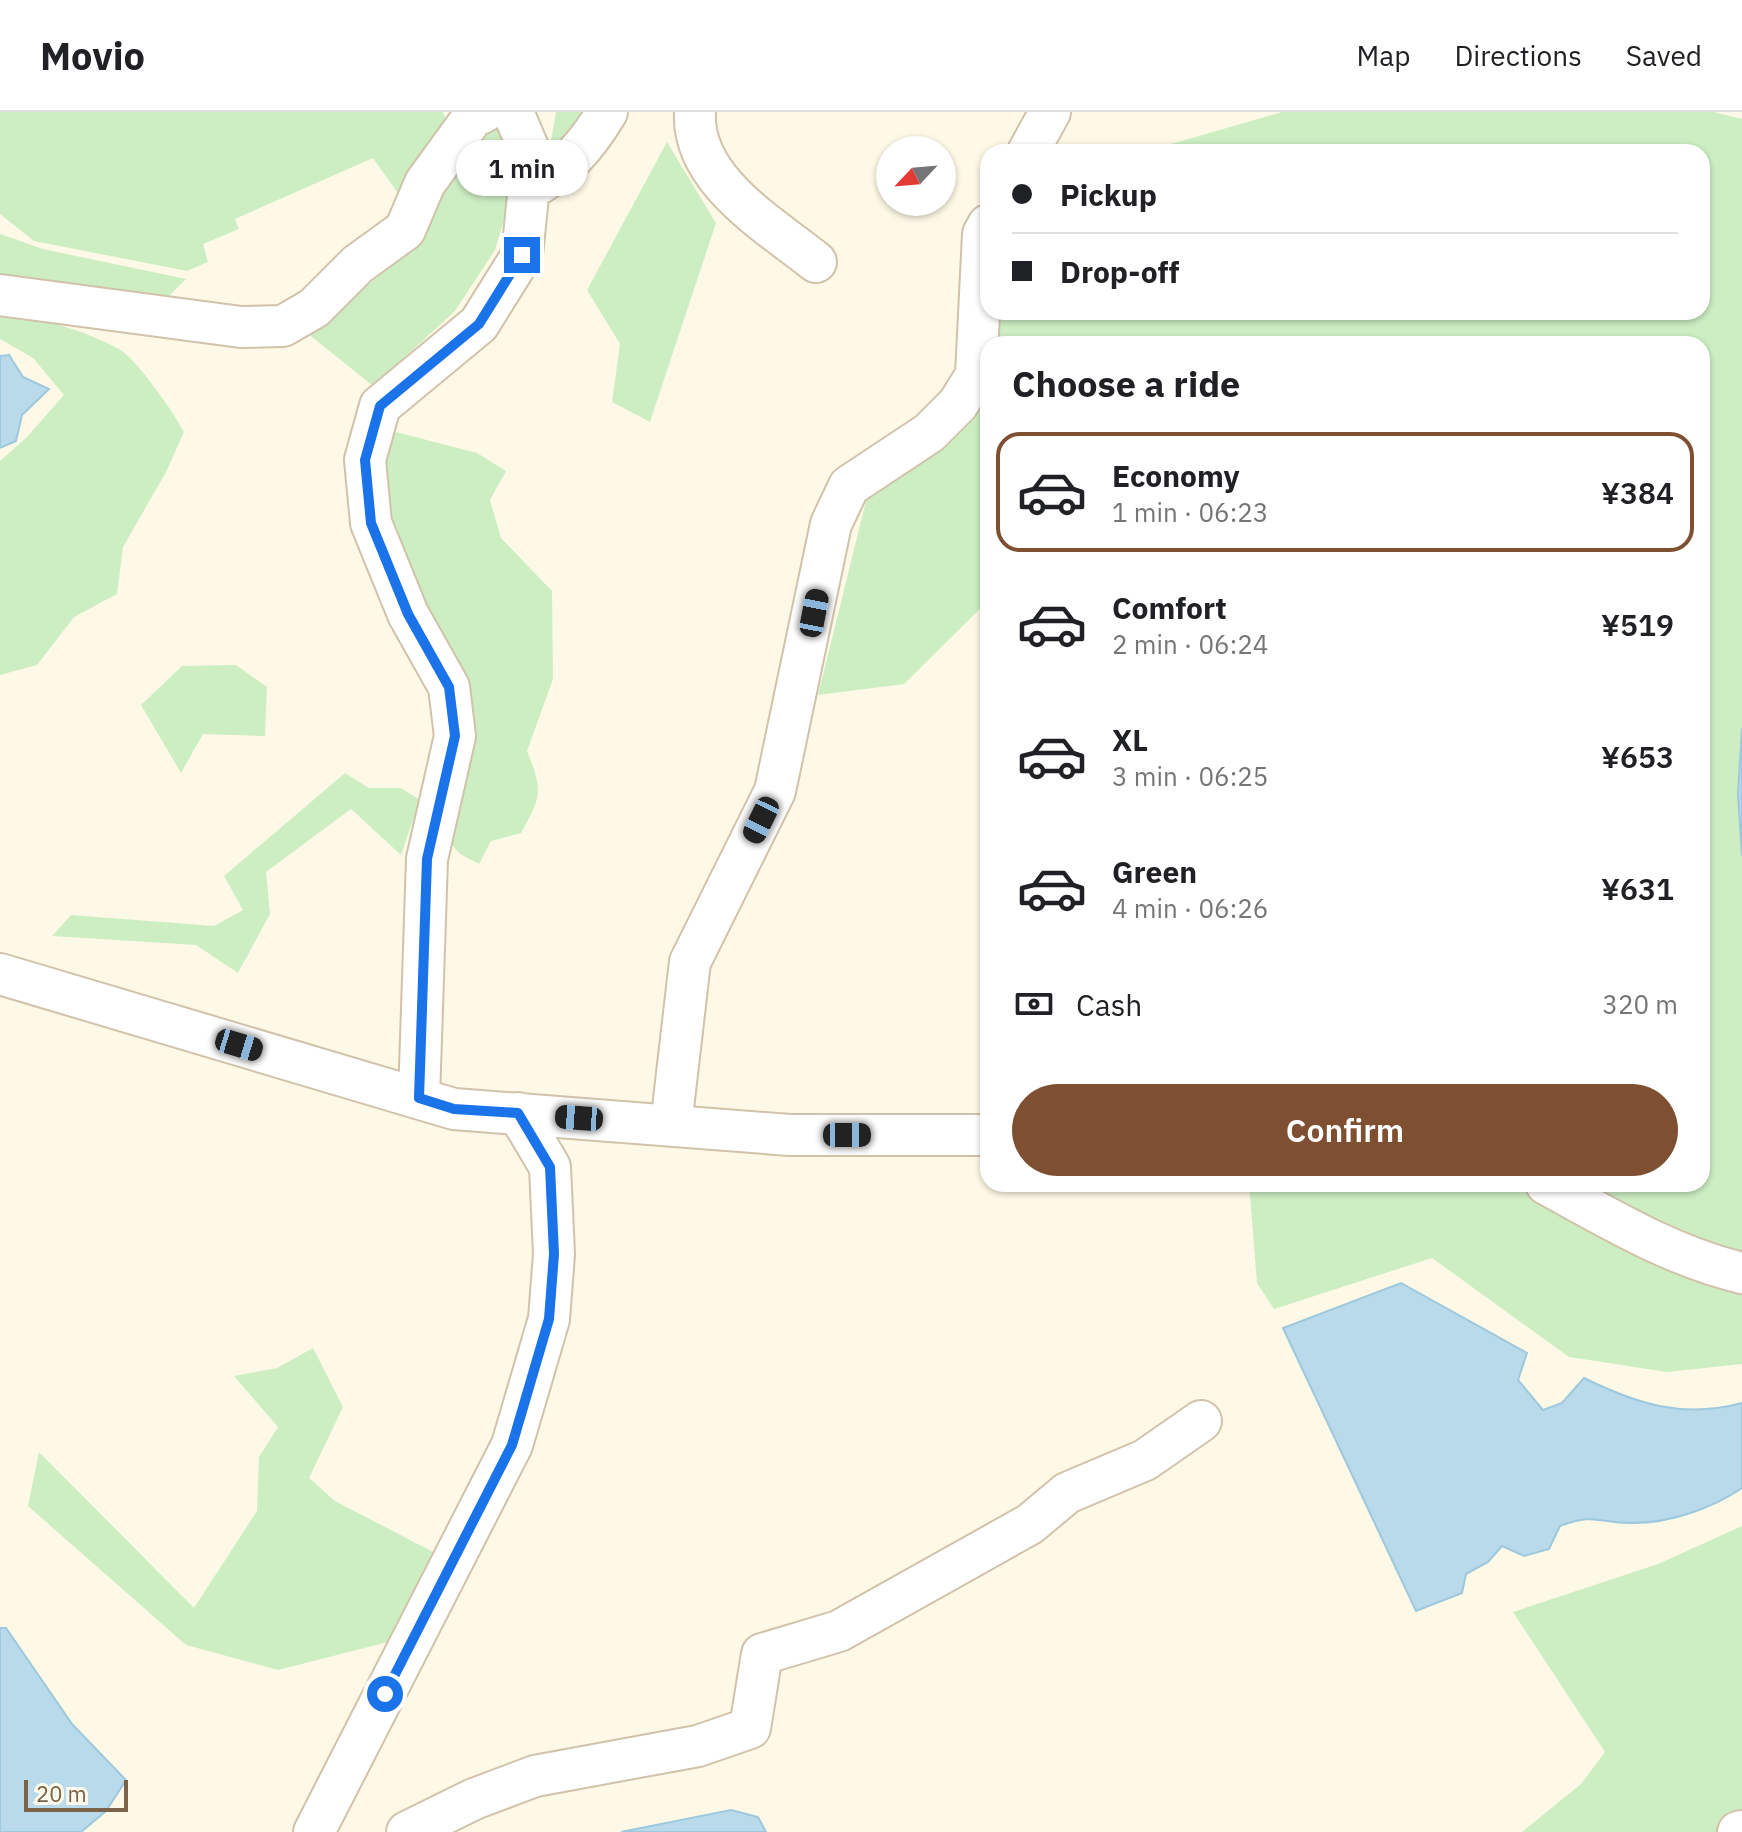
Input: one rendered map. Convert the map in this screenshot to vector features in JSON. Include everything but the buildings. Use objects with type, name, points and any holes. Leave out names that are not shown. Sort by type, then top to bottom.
[{"type":"street","points":[[0,295],[241,327],[283,326],[314,308],[358,264],[405,230],[425,183],[473,117],[484,112]]},
{"type":"street","points":[[513,112],[530,173]]},
{"type":"street","points":[[419,1098],[427,859],[455,736],[449,687],[408,614],[371,523],[365,460],[380,406],[479,324],[522,255],[540,112]]},
{"type":"street","points":[[530,173],[556,174],[586,146],[607,112]]},
{"type":"street","points":[[695,112],[706,157],[728,192],[816,262]]},
{"type":"street","points":[[1032,144],[1050,112]]},
{"type":"street","points":[[671,1125],[690,962],[775,791],[831,524],[849,486],[929,433],[958,404],[976,375],[980,294]]},
{"type":"street","points":[[0,974],[454,1109],[790,1135],[980,1135]]},
{"type":"street","points":[[314,1832],[512,1445],[549,1319],[554,1254],[550,1167],[518,1113]]},
{"type":"street","points":[[1561,1192],[1646,1239],[1707,1265],[1742,1273]]},
{"type":"street","points":[[407,1832],[474,1799],[535,1776],[698,1746],[750,1728],[762,1654],[839,1631],[1030,1524],[1067,1493],[1145,1460],[1201,1421]]},
{"type":"green space","points":[[0,112],[443,112],[446,120],[397,192],[373,158],[235,219],[239,229],[203,244],[208,262],[187,271],[34,241],[0,214]]},
{"type":"green space","points":[[556,112],[585,112],[547,164]]},
{"type":"green space","points":[[1282,112],[1714,112],[1742,119],[1742,1364],[1667,1372],[1569,1357],[1432,1258],[1274,1309],[1257,1283],[1250,1192],[1710,1192],[1710,336],[996,336],[998,320],[1710,320],[1710,144],[1171,144]]},
{"type":"green space","points":[[490,123],[505,130],[516,179],[495,250],[455,311],[373,386],[307,333],[418,245],[448,179]]},
{"type":"green space","points":[[667,142],[716,223],[650,422],[612,402],[620,344],[587,290]]},
{"type":"green space","points":[[0,234],[43,249],[186,279],[168,297],[0,276]]},
{"type":"green space","points":[[0,315],[31,318],[61,326],[119,349],[145,374],[184,432],[166,472],[123,547],[117,594],[74,617],[37,665],[0,675],[0,461],[27,437],[64,395],[33,358],[0,339]]},
{"type":"green space","points":[[980,393],[980,609],[904,684],[818,695],[867,497]]},
{"type":"green space","points":[[392,431],[477,453],[506,471],[490,500],[501,538],[552,591],[553,679],[527,751],[538,785],[536,801],[521,833],[491,841],[479,864],[460,854],[446,838],[422,612],[373,467]]},
{"type":"green space","points":[[236,665],[267,687],[265,736],[203,734],[181,773],[141,705],[182,666]]},
{"type":"green space","points":[[345,773],[369,788],[401,788],[420,800],[401,855],[351,809],[266,872],[270,914],[238,973],[196,945],[52,936],[71,915],[214,926],[243,910],[224,876]]},
{"type":"green space","points":[[313,1348],[343,1407],[309,1478],[335,1501],[437,1554],[392,1641],[278,1670],[186,1645],[28,1506],[39,1452],[194,1608],[257,1511],[259,1457],[278,1427],[234,1376],[277,1368]]},
{"type":"green space","points":[[1742,1526],[1742,1832],[1522,1832],[1581,1784],[1605,1752],[1513,1612],[1658,1564]]},
{"type":"water","points":[[9,355],[23,377],[49,389],[22,415],[16,441],[0,448],[0,356]]},
{"type":"water","points":[[1742,728],[1742,856],[1738,794]]},
{"type":"water","points":[[1401,1283],[1527,1353],[1518,1380],[1543,1410],[1562,1403],[1584,1378],[1642,1402],[1661,1406],[1700,1410],[1742,1403],[1742,1488],[1704,1508],[1662,1520],[1622,1523],[1590,1519],[1572,1522],[1560,1526],[1549,1549],[1524,1556],[1502,1546],[1488,1562],[1466,1574],[1462,1593],[1416,1611],[1283,1328]]},
{"type":"water","points":[[0,1628],[6,1628],[72,1724],[126,1780],[106,1811],[81,1832],[0,1832]]},
{"type":"water","points":[[731,1810],[758,1817],[766,1832],[621,1832]]},
{"type":"route","points":[[385,1694],[512,1445],[549,1319],[554,1254],[550,1167],[518,1113],[454,1109],[419,1098],[427,859],[455,736],[449,687],[408,614],[371,523],[365,460],[380,406],[479,324],[522,255]]}]
